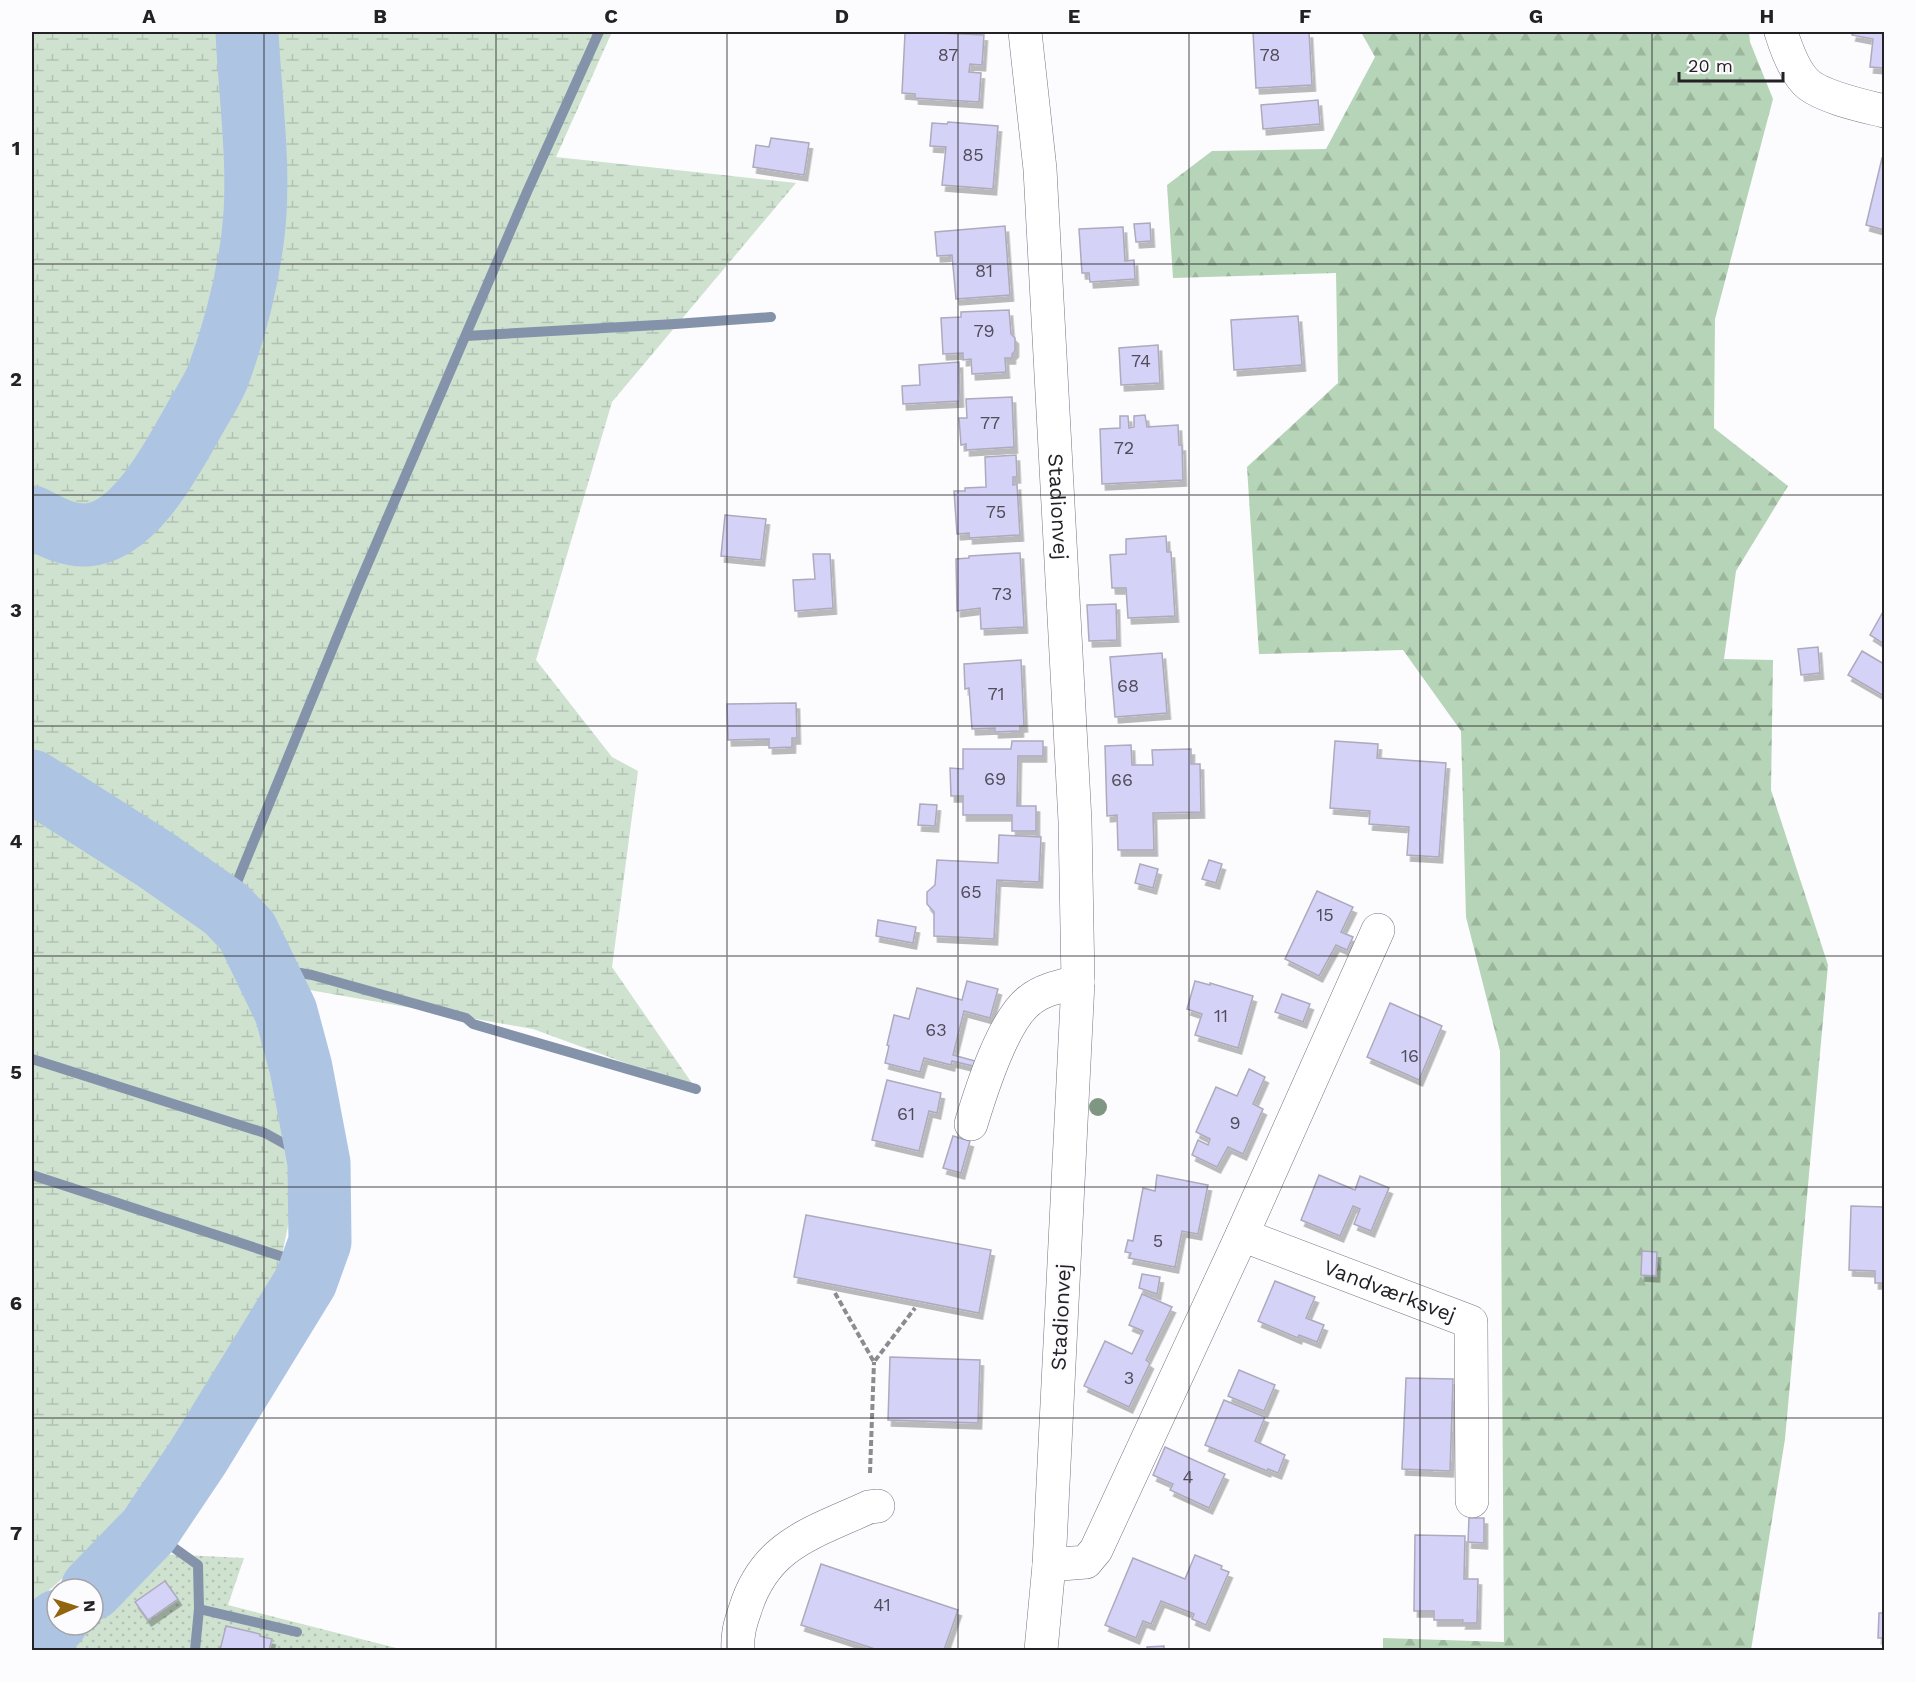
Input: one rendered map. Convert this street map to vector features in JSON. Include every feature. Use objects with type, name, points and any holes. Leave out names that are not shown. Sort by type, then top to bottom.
[{"type":"street","name":"Stadionvej","points":[[1025,32],[1040,169],[1075,821],[1078,982],[1049,1565],[1041,1650]]},
{"type":"street","points":[[1781,32],[1789,57],[1808,85],[1842,100],[1884,111]]},
{"type":"street","points":[[1049,1565],[1086,1562],[1096,1550],[1242,1235],[1378,930]]},
{"type":"street","points":[[971,1124],[983,1084],[1013,1017],[1030,999],[1048,990],[1078,982]]},
{"type":"street","name":"Vandværksvej","points":[[1242,1235],[1471,1322],[1472,1501]]},
{"type":"street","points":[[738,1650],[737,1635],[751,1590],[767,1564],[794,1542],[874,1507]]},
{"type":"path","points":[[835,1293],[874,1362],[874,1507]]},
{"type":"path","points":[[874,1362],[915,1308]]},
{"type":"green space","points":[[32,32],[612,32],[556,157],[796,183],[612,402],[536,660],[612,757],[638,771],[612,967],[696,1089],[533,1029],[315,991],[243,975],[289,1126],[294,1197],[278,1274],[147,1484],[72,1570],[64,1577],[45,1577],[45,1594],[32,1605]]},
{"type":"green space","points":[[1361,32],[1749,32],[1750,42],[1773,99],[1715,319],[1714,428],[1788,486],[1736,571],[1724,659],[1773,660],[1771,790],[1828,965],[1785,1439],[1751,1650],[1383,1650],[1383,1638],[1504,1642],[1500,1051],[1466,917],[1461,731],[1403,650],[1259,654],[1247,467],[1338,383],[1336,273],[1173,278],[1167,185],[1212,151],[1326,149],[1375,57]]},
{"type":"green space","points":[[163,1554],[244,1558],[228,1605],[404,1650],[40,1650],[57,1637],[105,1637],[105,1600]]},
{"type":"building","points":[[1253,32],[1309,32],[1312,85],[1256,88]]},
{"type":"building","points":[[1853,32],[1884,32],[1884,68],[1870,67],[1873,39],[1852,35]]},
{"type":"building","points":[[905,33],[984,35],[982,65],[970,64],[969,72],[981,73],[979,102],[915,98],[915,94],[902,93]]},
{"type":"building","points":[[1318,100],[1320,124],[1263,129],[1261,105]]},
{"type":"building","points":[[948,122],[998,126],[993,189],[942,185],[946,147],[930,146],[932,123],[947,124]]},
{"type":"building","points":[[771,138],[809,143],[804,175],[753,167],[756,145],[769,147]]},
{"type":"building","points":[[1882,158],[1884,159],[1884,230],[1866,225]]},
{"type":"building","points":[[1150,223],[1151,241],[1136,242],[1134,224]]},
{"type":"building","points":[[1005,226],[1010,295],[956,299],[952,255],[937,256],[935,232]]},
{"type":"building","points":[[1123,227],[1125,261],[1134,260],[1135,279],[1090,282],[1089,273],[1082,273],[1079,229]]},
{"type":"building","points":[[1009,310],[1011,334],[1015,338],[1015,351],[1012,358],[1005,358],[1006,372],[972,374],[971,359],[963,360],[963,353],[943,354],[941,318],[961,317],[961,312]]},
{"type":"building","points":[[1298,316],[1302,365],[1234,370],[1231,320]]},
{"type":"building","points":[[1158,345],[1160,383],[1121,385],[1119,348]]},
{"type":"building","points":[[959,362],[960,401],[903,404],[902,386],[920,385],[919,365]]},
{"type":"building","points":[[1012,397],[1014,447],[966,450],[966,444],[961,445],[959,418],[967,418],[966,399]]},
{"type":"building","points":[[1145,415],[1147,427],[1178,425],[1179,445],[1182,445],[1183,480],[1102,484],[1100,429],[1120,428],[1120,416],[1128,416],[1129,428],[1134,427],[1134,416]]},
{"type":"building","points":[[1016,455],[1017,477],[1013,477],[1013,485],[1017,484],[1020,535],[969,538],[969,533],[957,534],[954,491],[986,487],[985,457]]},
{"type":"building","points":[[725,515],[766,519],[761,560],[721,556]]},
{"type":"building","points":[[1166,536],[1167,552],[1171,552],[1175,616],[1128,618],[1126,588],[1112,588],[1110,555],[1126,554],[1126,539]]},
{"type":"building","points":[[1020,553],[1024,627],[981,629],[980,608],[957,611],[956,559]]},
{"type":"building","points":[[813,554],[830,554],[833,608],[795,611],[793,580],[815,579]]},
{"type":"building","points":[[1116,604],[1117,640],[1089,641],[1087,605]]},
{"type":"building","points":[[1884,610],[1884,644],[1870,635]]},
{"type":"building","points":[[1818,647],[1820,673],[1801,675],[1798,649]]},
{"type":"building","points":[[1862,651],[1884,664],[1884,696],[1848,675]]},
{"type":"building","points":[[1162,653],[1167,713],[1115,717],[1110,657]]},
{"type":"building","points":[[1021,660],[1024,726],[1020,726],[1020,731],[995,732],[995,728],[972,729],[969,688],[965,689],[964,664]]},
{"type":"building","points":[[796,703],[797,738],[792,738],[792,747],[769,748],[769,739],[728,740],[727,704]]},
{"type":"building","points":[[1012,741],[1043,741],[1043,756],[1018,756],[1017,806],[1036,806],[1036,831],[1012,831],[1012,815],[963,815],[963,796],[951,796],[950,768],[963,769],[963,749],[1011,749]]},
{"type":"building","points":[[1335,741],[1378,744],[1377,758],[1446,763],[1439,857],[1407,855],[1409,827],[1369,824],[1370,811],[1330,808]]},
{"type":"building","points":[[1131,745],[1132,765],[1153,765],[1152,750],[1191,749],[1191,764],[1200,764],[1201,812],[1153,813],[1154,850],[1118,850],[1117,815],[1107,816],[1105,746]]},
{"type":"building","points":[[920,804],[937,805],[935,826],[918,825]]},
{"type":"building","points":[[999,835],[1041,837],[1039,882],[997,880],[994,939],[934,936],[934,912],[927,904],[927,892],[935,885],[937,860],[998,863]]},
{"type":"building","points":[[1209,860],[1222,864],[1216,883],[1202,879]]},
{"type":"building","points":[[1140,864],[1158,869],[1153,888],[1135,883]]},
{"type":"building","points":[[1317,891],[1353,907],[1341,932],[1353,937],[1347,950],[1336,945],[1319,976],[1285,959]]},
{"type":"building","points":[[878,920],[916,927],[913,943],[876,936]]},
{"type":"building","points":[[967,981],[998,989],[990,1018],[964,1011],[953,1055],[975,1061],[973,1066],[952,1061],[951,1065],[924,1058],[920,1072],[885,1063],[894,1015],[909,1019],[917,988],[962,1000]]},
{"type":"building","points":[[1195,981],[1210,985],[1210,983],[1253,996],[1238,1048],[1195,1035],[1202,1014],[1187,1009]]},
{"type":"building","points":[[1282,994],[1310,1004],[1303,1022],[1275,1012]]},
{"type":"building","points":[[1390,1003],[1442,1026],[1419,1080],[1367,1057]]},
{"type":"building","points":[[1249,1069],[1265,1077],[1253,1104],[1263,1109],[1243,1154],[1228,1147],[1217,1167],[1192,1155],[1198,1140],[1208,1145],[1210,1139],[1196,1132],[1216,1087],[1237,1096]]},
{"type":"building","points":[[887,1080],[941,1093],[937,1113],[929,1111],[919,1151],[872,1140]]},
{"type":"building","points":[[953,1136],[970,1141],[961,1173],[943,1168]]},
{"type":"building","points":[[1157,1175],[1208,1185],[1198,1234],[1182,1231],[1175,1267],[1129,1258],[1131,1253],[1125,1252],[1128,1240],[1133,1241],[1143,1188],[1155,1191]]},
{"type":"building","points":[[1319,1175],[1355,1190],[1360,1176],[1389,1188],[1371,1231],[1354,1224],[1360,1209],[1353,1206],[1340,1236],[1301,1220]]},
{"type":"building","points":[[1851,1206],[1884,1207],[1884,1283],[1875,1283],[1875,1271],[1849,1270]]},
{"type":"building","points":[[806,1215],[991,1250],[979,1313],[794,1277]]},
{"type":"building","points":[[1642,1251],[1657,1252],[1656,1276],[1641,1275]]},
{"type":"building","points":[[1142,1274],[1160,1277],[1157,1294],[1139,1288]]},
{"type":"building","points":[[1275,1281],[1315,1297],[1306,1318],[1324,1325],[1317,1342],[1299,1335],[1298,1338],[1258,1321]]},
{"type":"building","points":[[1142,1294],[1172,1307],[1146,1360],[1150,1363],[1129,1407],[1084,1386],[1105,1341],[1132,1354],[1143,1331],[1129,1325]]},
{"type":"building","points":[[890,1357],[980,1360],[978,1423],[888,1420]]},
{"type":"building","points":[[1239,1370],[1275,1385],[1264,1411],[1228,1396]]},
{"type":"building","points":[[1406,1378],[1453,1379],[1450,1471],[1402,1469]]},
{"type":"building","points":[[1224,1400],[1265,1417],[1255,1441],[1285,1455],[1278,1473],[1268,1469],[1267,1471],[1205,1445]]},
{"type":"building","points":[[1165,1447],[1225,1474],[1209,1508],[1170,1490],[1173,1484],[1153,1475]]},
{"type":"building","points":[[1469,1518],[1484,1518],[1484,1543],[1468,1542]]},
{"type":"building","points":[[1415,1535],[1465,1536],[1464,1579],[1478,1579],[1477,1623],[1462,1623],[1463,1620],[1434,1620],[1434,1611],[1414,1611]]},
{"type":"building","points":[[1195,1555],[1222,1566],[1221,1569],[1229,1572],[1206,1625],[1192,1619],[1194,1614],[1161,1601],[1151,1624],[1143,1621],[1136,1638],[1105,1625],[1133,1558],[1185,1579]]},
{"type":"building","points":[[821,1564],[958,1610],[944,1650],[878,1650],[801,1625]]},
{"type":"building","points":[[165,1581],[178,1599],[148,1620],[135,1602]]},
{"type":"building","points":[[1879,1613],[1884,1613],[1884,1638],[1878,1638]]},
{"type":"building","points":[[226,1626],[272,1639],[269,1650],[220,1650]]},
{"type":"building","points":[[1164,1646],[1164,1650],[1147,1650],[1147,1647]]},
{"type":"waterway","points":[[32,517],[58,530],[79,535],[105,531],[121,521],[151,490],[164,472],[216,382],[240,307],[253,235],[256,185],[247,32]]},
{"type":"waterway","points":[[226,909],[356,591],[527,192],[599,32]]},
{"type":"waterway","points":[[466,336],[771,317]]},
{"type":"waterway","points":[[32,781],[156,860],[226,909],[247,931],[286,1012],[301,1068],[319,1163],[320,1242],[306,1281],[198,1457],[149,1530],[104,1577]]},
{"type":"waterway","points":[[265,967],[312,975],[466,1018],[473,1024],[696,1089]]},
{"type":"waterway","points":[[32,1059],[265,1133],[319,1163]]},
{"type":"waterway","points":[[32,1175],[311,1266]]},
{"type":"waterway","points":[[149,1530],[198,1565],[199,1609],[195,1650]]},
{"type":"waterway","points":[[199,1609],[297,1632]]},
{"type":"waterway","points":[[32,1644],[45,1632]]}]
